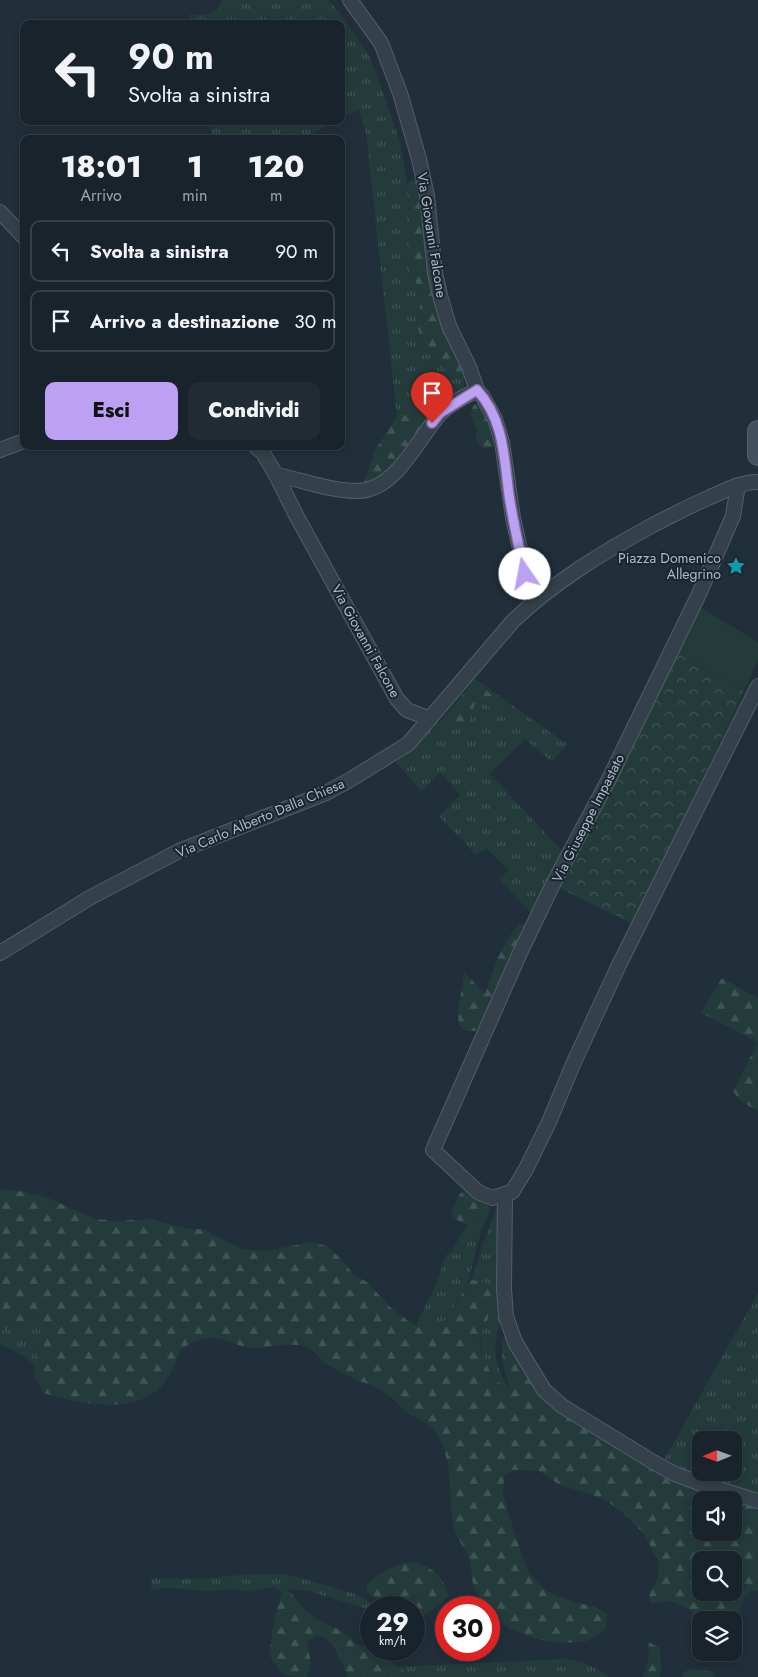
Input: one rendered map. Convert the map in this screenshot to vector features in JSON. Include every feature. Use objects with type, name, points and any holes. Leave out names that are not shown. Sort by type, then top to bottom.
[{"type":"street","name":"Via Giovanni Falcone","points":[[350,0],[381,43],[400,92],[419,159],[427,196],[435,273],[441,299],[448,326],[469,367],[477,390]]},
{"type":"street","points":[[0,212],[20,233]]},
{"type":"street","points":[[276,475],[305,480],[338,490],[366,490],[381,484],[398,469],[440,413],[477,390],[495,418],[502,442],[513,518],[532,603]]},
{"type":"street","points":[[758,431],[758,455]]},
{"type":"street","points":[[0,450],[20,442]]},
{"type":"street","name":"Via Giovanni Falcone","points":[[259,450],[263,453],[276,475],[397,699],[407,710],[430,719]]},
{"type":"street","name":"Via Carlo Alberto Dalla Chiesa","points":[[0,953],[91,896],[179,850],[326,793],[408,744],[513,621],[532,603],[579,568],[632,536],[691,505],[738,485],[758,482]]},
{"type":"street","name":"Via Giuseppe Impastato","points":[[505,1194],[492,1198],[478,1192],[433,1150],[519,955],[553,884],[608,782],[699,594],[733,516],[738,485]]},
{"type":"street","points":[[758,686],[618,967],[574,1062],[550,1122],[512,1192],[505,1194],[504,1288],[506,1316],[515,1342],[544,1390],[562,1406],[675,1474],[758,1502]]},
{"type":"green space","points":[[222,0],[328,0],[345,20],[189,20],[190,14],[202,15],[213,12],[220,7]]},
{"type":"green space","points":[[345,21],[370,57],[400,142],[407,183],[410,229],[407,254],[408,265],[419,290],[420,308],[417,327],[422,342],[434,361],[443,366],[454,377],[465,375],[464,386],[457,397],[415,414],[397,417],[366,133],[359,109],[345,116]]},
{"type":"green space","points":[[209,125],[328,125],[310,135],[212,135]]},
{"type":"green space","points":[[414,179],[417,184],[423,238],[432,287],[465,375],[454,377],[448,374],[443,366],[434,361],[422,342],[417,326],[420,308],[419,290],[408,265],[407,254],[410,229],[407,183]]},
{"type":"green space","points":[[439,398],[445,399],[448,406],[384,479],[364,483],[375,450],[397,417],[423,411]]},
{"type":"green space","points":[[481,400],[499,444],[486,449],[476,440],[477,430],[470,415],[473,406]]},
{"type":"green space","points":[[696,605],[758,642],[758,661],[744,691],[674,651]]},
{"type":"green space","points":[[674,651],[744,691],[633,924],[557,887]]},
{"type":"green space","points":[[474,678],[567,744],[552,762],[525,739],[490,774],[564,853],[534,916],[499,879],[509,870],[486,848],[476,855],[439,816],[460,795],[440,772],[421,791],[393,759],[428,733],[449,713]]},
{"type":"green space","points":[[470,686],[486,690],[497,702],[494,707],[490,707],[478,701],[475,703],[469,725],[457,729],[450,728],[442,719]]},
{"type":"green space","points":[[520,924],[525,924],[528,929],[483,1025],[475,1031],[465,1031],[459,1025],[458,1014],[464,972],[485,994],[503,947]]},
{"type":"green space","points":[[722,978],[758,998],[758,1042],[701,1013]]},
{"type":"green space","points":[[758,1042],[758,1111],[740,1101],[733,1091]]},
{"type":"green space","points":[[0,1189],[26,1192],[48,1198],[95,1219],[117,1221],[148,1219],[189,1229],[202,1229],[242,1249],[265,1251],[312,1242],[327,1246],[355,1276],[367,1282],[390,1307],[411,1323],[421,1327],[439,1327],[471,1280],[485,1281],[491,1295],[489,1314],[480,1336],[480,1344],[488,1368],[498,1382],[511,1393],[502,1353],[502,1344],[507,1330],[573,1416],[692,1475],[692,1481],[704,1481],[724,1491],[692,1491],[692,1541],[742,1541],[742,1500],[758,1508],[758,1591],[751,1590],[745,1597],[739,1611],[692,1611],[672,1602],[651,1603],[649,1596],[657,1580],[659,1562],[644,1534],[624,1514],[596,1496],[560,1485],[539,1471],[513,1470],[504,1476],[503,1493],[528,1572],[547,1592],[574,1602],[596,1607],[607,1614],[605,1629],[586,1641],[565,1643],[530,1637],[500,1622],[500,1596],[478,1596],[476,1592],[469,1558],[454,1527],[449,1470],[444,1448],[439,1438],[426,1424],[410,1414],[381,1390],[326,1364],[306,1347],[286,1345],[254,1348],[221,1339],[207,1338],[185,1347],[178,1356],[167,1379],[156,1391],[142,1399],[110,1405],[75,1401],[44,1393],[34,1376],[36,1356],[45,1340],[48,1324],[38,1317],[17,1322],[0,1332]]},
{"type":"green space","points":[[465,1190],[478,1197],[485,1205],[486,1213],[483,1219],[477,1223],[468,1224],[459,1221],[451,1214],[459,1195]]},
{"type":"green space","points":[[482,1201],[489,1208],[489,1213],[481,1231],[467,1286],[451,1313],[439,1327],[421,1327],[416,1325],[435,1287],[446,1255],[451,1252],[468,1224],[474,1224],[486,1207]]},
{"type":"green space","points":[[497,1207],[502,1209],[502,1318],[495,1349],[498,1366],[511,1394],[500,1385],[484,1362],[480,1335],[486,1324],[472,1280],[482,1246]]},
{"type":"green space","points":[[758,1293],[758,1498],[708,1481],[742,1481],[742,1431],[692,1431],[692,1476],[661,1465]]},
{"type":"green space","points":[[38,1317],[49,1324],[45,1340],[36,1356],[35,1365],[20,1354],[0,1344],[0,1332],[17,1322]]},
{"type":"green space","points":[[412,1562],[431,1569],[440,1577],[448,1596],[435,1596],[435,1608],[425,1615],[425,1596],[372,1596],[367,1593],[366,1586],[375,1577],[399,1565]]},
{"type":"green space","points":[[249,1574],[286,1574],[355,1594],[360,1597],[360,1607],[308,1591],[288,1589],[282,1593],[274,1587],[249,1592],[236,1589],[205,1591],[173,1588],[151,1589],[151,1579],[212,1578]]},
{"type":"green space","points":[[288,1589],[303,1608],[319,1621],[340,1630],[360,1645],[360,1661],[393,1661],[392,1663],[412,1677],[348,1677],[333,1646],[328,1640],[318,1636],[307,1642],[311,1663],[307,1677],[284,1674],[269,1655],[274,1619],[282,1593]]},
{"type":"green space","points":[[647,1641],[660,1648],[660,1677],[643,1677],[649,1655]]},
{"type":"green space","points":[[564,1659],[588,1665],[609,1677],[412,1677],[397,1667]]},
{"type":"green space","points":[[690,1669],[716,1672],[714,1677],[683,1677],[684,1672]]},
{"type":"place","name":"Piazza Domenico Allegrino","points":[[736,566]]},
{"type":"route","points":[[432,423],[440,413],[477,390],[483,397],[495,418],[506,458],[509,494],[525,574]]}]
